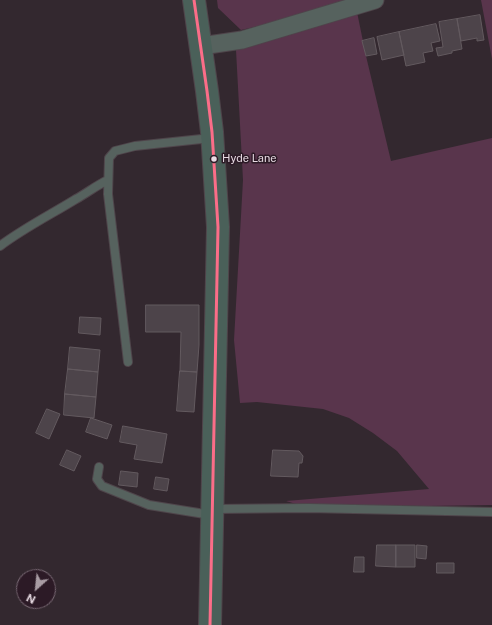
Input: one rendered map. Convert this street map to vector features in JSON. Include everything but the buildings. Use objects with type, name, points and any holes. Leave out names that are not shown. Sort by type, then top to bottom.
[{"type":"street","points":[[194,0],[208,91],[218,227],[210,625]]},
{"type":"street","points":[[201,46],[242,40],[375,0]]},
{"type":"lane","points":[[128,362],[108,194],[109,158],[115,151],[135,146],[212,138]]},
{"type":"lane","points":[[0,246],[26,228],[108,180]]},
{"type":"lane","points":[[99,467],[97,479],[102,486],[149,505],[212,512],[308,508],[492,512]]},
{"type":"shaded area","points":[[217,0],[347,0],[290,19],[241,30],[218,8]]},
{"type":"shaded area","points":[[481,0],[492,0],[492,59]]},
{"type":"shaded area","points":[[357,12],[391,161],[492,138],[492,505],[426,506],[296,504],[286,501],[429,489],[397,451],[373,433],[349,418],[323,409],[257,402],[240,403],[234,340],[243,180],[236,50]]},
{"type":"transit line","points":[[194,0],[212,132],[218,227],[210,625]]},
{"type":"place","name":"Hyde Lane","points":[[214,159]]}]
